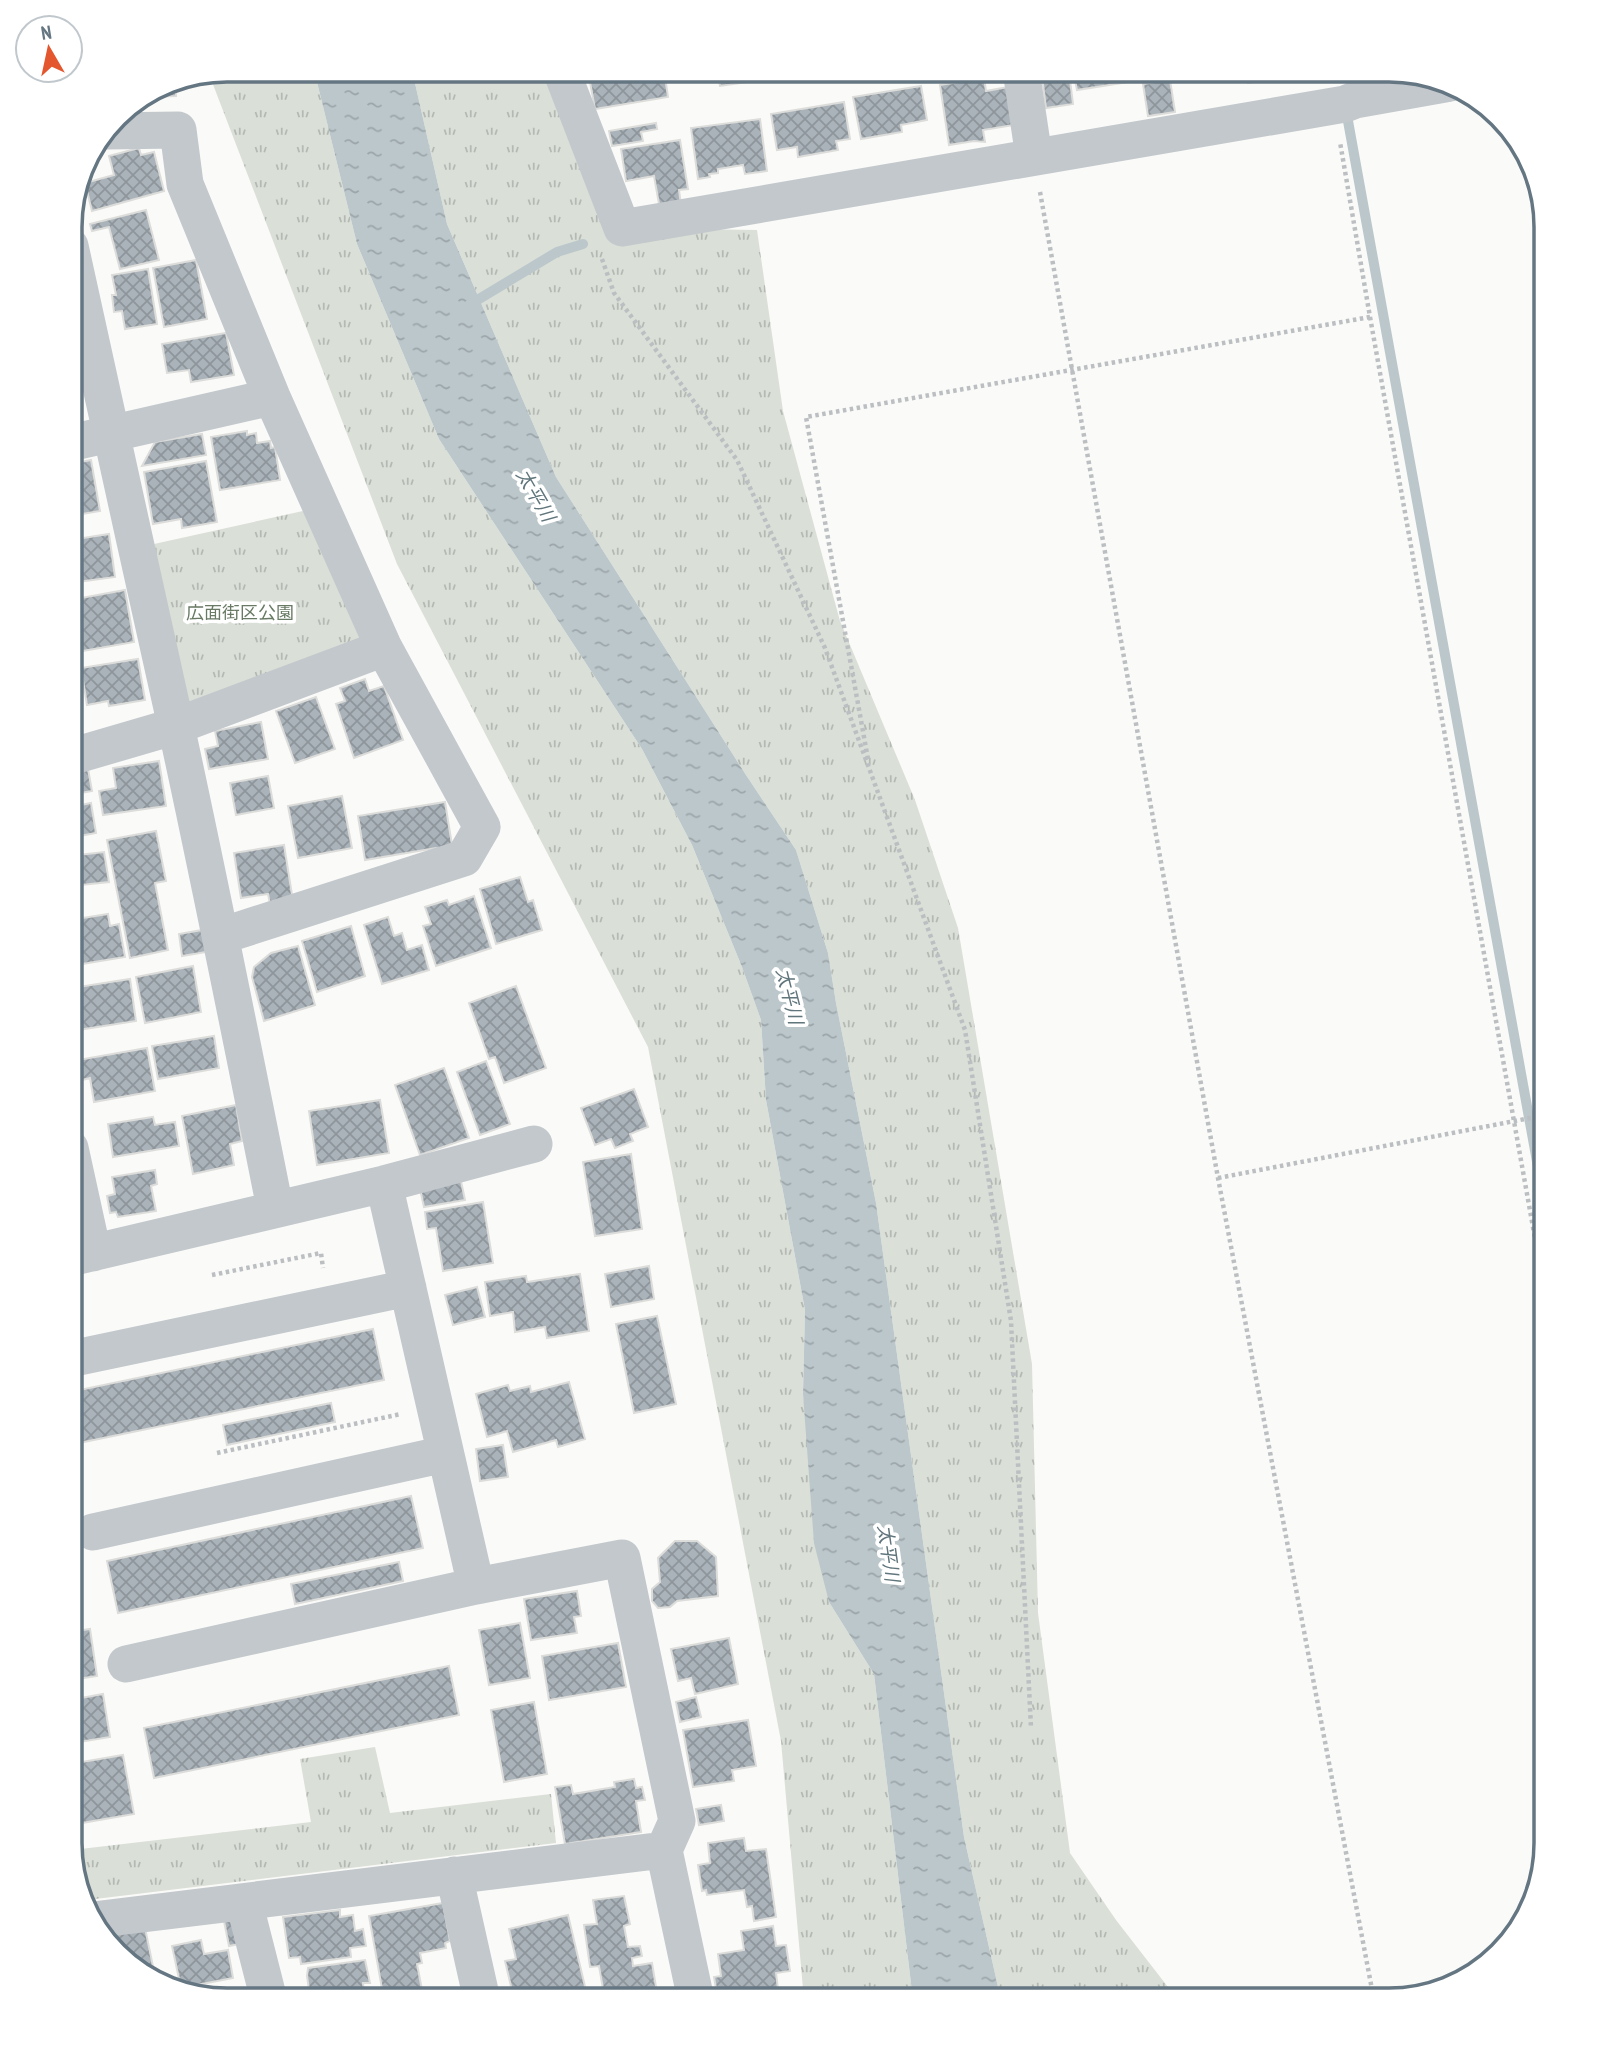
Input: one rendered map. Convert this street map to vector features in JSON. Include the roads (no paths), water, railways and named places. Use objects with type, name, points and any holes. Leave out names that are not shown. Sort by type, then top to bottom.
[{"type":"street","points":[[566,83],[622,228],[1034,157],[1346,92],[1421,86]]},
{"type":"street","points":[[1023,83],[1034,157]]},
{"type":"street","points":[[119,131],[178,130],[185,184],[272,397],[384,648],[482,827],[464,858],[220,936]]},
{"type":"street","points":[[83,308],[176,726],[275,1208]]},
{"type":"street","points":[[83,440],[272,397]]},
{"type":"street","points":[[83,753],[176,726],[384,648]]},
{"type":"street","points":[[82,1255],[384,1184],[534,1144]]},
{"type":"street","points":[[384,1184],[475,1586]]},
{"type":"street","points":[[82,1356],[408,1288]]},
{"type":"street","points":[[93,1532],[445,1454]]},
{"type":"street","points":[[126,1664],[475,1586],[622,1558],[677,1821],[664,1850],[693,1988]]},
{"type":"street","points":[[104,1919],[664,1850]]},
{"type":"street","points":[[453,1875],[479,1988]]},
{"type":"street","points":[[244,1902],[266,1988]]},
{"type":"water","name":"太平川","points":[[317,83],[415,83],[447,224],[556,477],[796,850],[828,953],[876,1203],[964,1837],[998,1988],[912,1988],[874,1674],[829,1602],[814,1543],[803,1394],[805,1310],[766,1100],[761,1020],[742,967],[692,845],[642,749],[439,439],[357,244]]},
{"type":"waterway","points":[[1346,110],[1534,1145]]},
{"type":"waterway","points":[[469,305],[557,252],[583,244]]},
{"type":"park label","name":"広面街区公園","points":[[240,612]]}]
